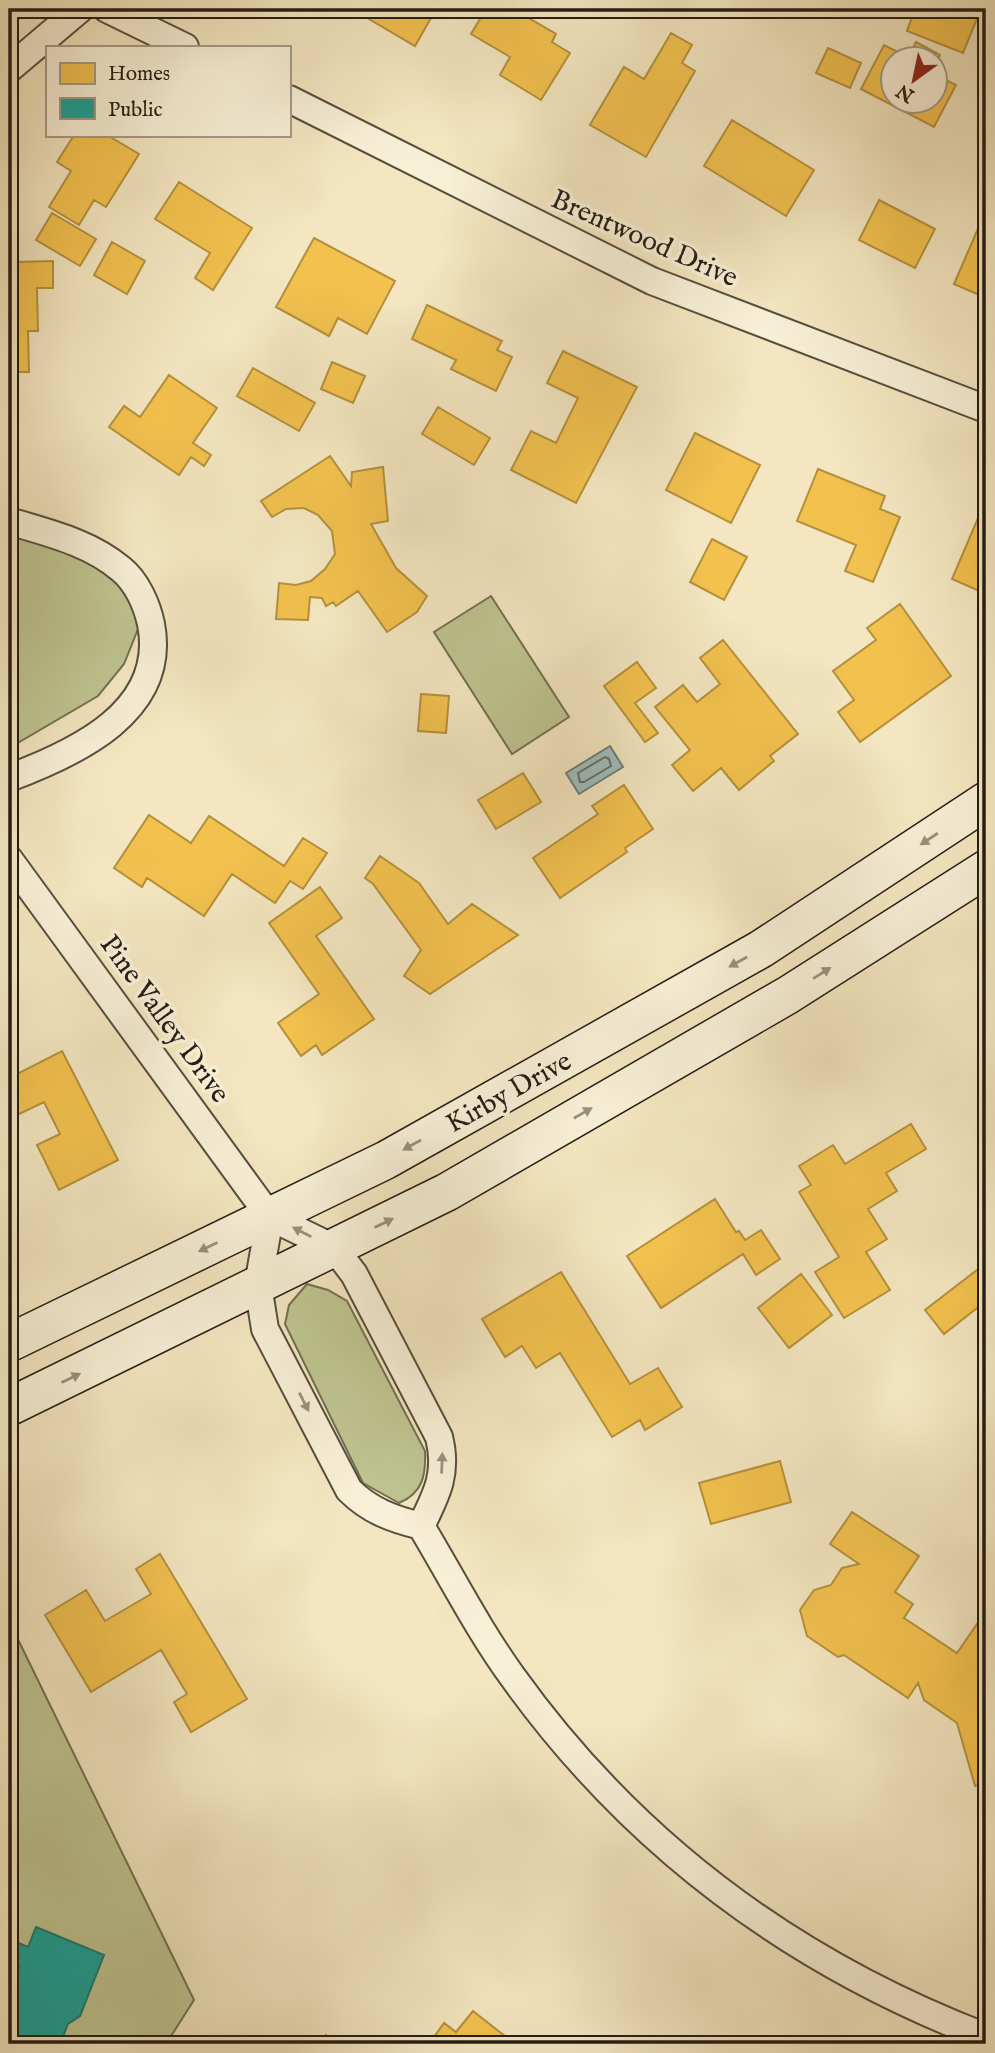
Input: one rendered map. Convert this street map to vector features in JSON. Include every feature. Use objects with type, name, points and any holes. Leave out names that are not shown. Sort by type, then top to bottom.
[{"type":"main road","name":"Kirby Drive","points":[[9,1343],[386,1160],[761,949],[986,801]]},
{"type":"main road","name":"Kirby Drive","points":[[9,1407],[447,1192],[765,1008],[986,869]]},
{"type":"street","points":[[9,69],[80,9]]},
{"type":"street","points":[[107,9],[183,46]]},
{"type":"street","name":"Brentwood Drive","points":[[290,100],[652,281],[986,409]]},
{"type":"street","points":[[9,521],[86,546],[123,570],[147,604],[154,641],[144,687],[121,718],[89,740],[9,778]]},
{"type":"street","name":"Pine Valley Drive","points":[[9,859],[270,1217]]},
{"type":"street","points":[[421,1527],[440,1482],[445,1459],[439,1437],[358,1279],[334,1248],[270,1217],[258,1285],[265,1329],[349,1490],[362,1503],[388,1518],[421,1527],[510,1674],[563,1744],[614,1799],[762,1924],[848,1975],[928,2015],[986,2037]]},
{"type":"green space","points":[[9,532],[77,554],[125,589],[140,624],[124,664],[98,696],[9,748]]},
{"type":"green space","points":[[491,596],[569,717],[512,754],[434,632]]},
{"type":"green space","points":[[307,1284],[328,1290],[347,1301],[425,1451],[424,1475],[418,1488],[399,1503],[363,1483],[285,1324],[289,1305]]},
{"type":"green space","points":[[9,1621],[194,2000],[166,2044],[9,2044]]},
{"type":"water","points":[[610,746],[623,767],[579,794],[566,773]]},
{"type":"building: Homes","points":[[359,9],[436,9],[415,46],[357,12]]},
{"type":"building: Homes","points":[[486,9],[513,9],[556,34],[552,42],[570,53],[541,100],[500,75],[510,57],[471,34]]},
{"type":"building: Homes","points":[[915,9],[981,9],[963,53],[907,31]]},
{"type":"building: Homes","points":[[671,33],[692,45],[682,63],[695,71],[646,157],[590,125],[624,67],[644,79]]},
{"type":"building: Homes","points":[[828,48],[861,63],[850,88],[816,73]]},
{"type":"building: Homes","points":[[880,53],[880,99],[861,89]]},
{"type":"building: Homes","points":[[950,82],[956,85],[950,96]]},
{"type":"building: Homes","points":[[913,116],[940,116],[934,127]]},
{"type":"building: Homes","points":[[732,120],[814,170],[786,216],[704,166]]},
{"type":"building: Homes","points":[[73,136],[109,136],[139,154],[106,207],[94,200],[79,225],[49,207],[71,171],[57,162]]},
{"type":"building: Homes","points":[[179,182],[252,228],[213,290],[195,278],[210,253],[155,219]]},
{"type":"building: Homes","points":[[879,200],[935,229],[915,268],[859,240]]},
{"type":"building: Homes","points":[[52,213],[96,239],[80,266],[36,240]]},
{"type":"building: Homes","points":[[983,217],[986,218],[986,298],[954,284]]},
{"type":"building: Homes","points":[[314,238],[395,281],[367,334],[338,318],[329,336],[276,307]]},
{"type":"building: Homes","points":[[112,242],[145,261],[127,294],[94,275]]},
{"type":"building: Homes","points":[[53,261],[53,288],[37,288],[38,331],[28,331],[29,372],[12,372],[12,405],[9,405],[9,295],[17,295],[16,262]]},
{"type":"building: Homes","points":[[427,305],[502,341],[497,350],[512,357],[496,391],[451,369],[456,360],[412,339]]},
{"type":"building: Homes","points":[[563,351],[637,387],[576,503],[511,470],[531,431],[556,443],[578,398],[547,383]]},
{"type":"building: Homes","points":[[332,362],[365,376],[353,403],[321,389]]},
{"type":"building: Homes","points":[[253,368],[315,403],[299,431],[237,396]]},
{"type":"building: Homes","points":[[169,375],[217,408],[193,443],[211,455],[204,466],[191,457],[179,475],[109,427],[124,406],[140,417]]},
{"type":"building: Homes","points":[[438,407],[490,438],[474,465],[422,434]]},
{"type":"building: Homes","points":[[695,433],[760,465],[731,523],[666,490]]},
{"type":"building: Homes","points":[[330,456],[351,486],[352,472],[383,467],[388,521],[371,524],[396,568],[427,596],[417,612],[387,632],[358,591],[336,606],[333,602],[326,606],[322,598],[310,597],[308,620],[276,619],[279,583],[296,585],[311,581],[325,569],[335,554],[332,531],[318,515],[304,508],[286,509],[272,517],[261,501]]},
{"type":"building: Homes","points":[[818,469],[885,496],[880,509],[900,517],[873,582],[845,571],[856,545],[797,521]]},
{"type":"building: Homes","points":[[981,511],[986,514],[986,594],[952,579]]},
{"type":"building: Homes","points":[[712,539],[747,557],[724,600],[690,582]]},
{"type":"building: Homes","points":[[900,604],[951,676],[860,742],[838,712],[854,700],[833,671],[876,640],[867,628]]},
{"type":"building: Homes","points":[[723,640],[798,734],[770,756],[774,761],[739,790],[721,768],[693,791],[672,765],[690,750],[655,707],[683,685],[697,702],[720,684],[700,658]]},
{"type":"building: Homes","points":[[637,662],[656,688],[635,703],[658,733],[645,742],[604,686]]},
{"type":"building: Homes","points":[[421,694],[449,696],[446,733],[418,731]]},
{"type":"building: Homes","points":[[523,773],[541,802],[496,829],[478,800]]},
{"type":"building: Homes","points":[[624,785],[653,829],[625,848],[627,852],[560,898],[533,858],[598,814],[592,806]]},
{"type":"building: Homes","points":[[149,815],[191,843],[209,816],[284,866],[303,838],[327,853],[303,889],[290,881],[275,903],[232,874],[204,916],[147,878],[142,887],[114,868]]},
{"type":"building: Homes","points":[[380,856],[419,883],[448,924],[472,904],[518,935],[430,994],[404,976],[421,950],[373,884],[365,878]]},
{"type":"building: Homes","points":[[320,887],[342,918],[316,936],[374,1019],[322,1055],[316,1045],[301,1056],[278,1023],[319,994],[269,923]]},
{"type":"building: Homes","points":[[62,1051],[118,1160],[59,1190],[37,1145],[60,1134],[44,1102],[9,1119],[9,1078]]},
{"type":"building: Homes","points":[[911,1124],[926,1149],[886,1173],[897,1191],[868,1209],[887,1239],[866,1252],[890,1290],[844,1318],[815,1272],[839,1257],[799,1192],[811,1185],[799,1166],[833,1145],[845,1164]]},
{"type":"building: Homes","points":[[715,1199],[736,1232],[739,1231],[745,1240],[761,1230],[780,1259],[756,1275],[743,1254],[661,1308],[627,1256]]},
{"type":"building: Homes","points":[[986,1263],[986,1301],[944,1334],[925,1310]]},
{"type":"building: Homes","points":[[561,1272],[630,1384],[658,1368],[682,1407],[645,1430],[640,1420],[612,1437],[560,1353],[536,1368],[522,1346],[505,1357],[482,1319]]},
{"type":"building: Homes","points":[[801,1274],[832,1315],[789,1348],[758,1308]]},
{"type":"building: Homes","points":[[780,1461],[791,1502],[711,1524],[699,1483]]},
{"type":"building: Homes","points":[[852,1512],[919,1556],[895,1592],[913,1604],[904,1618],[957,1653],[979,1621],[986,1619],[986,1659],[980,1668],[982,1679],[986,1678],[986,1783],[975,1786],[957,1723],[924,1700],[918,1683],[908,1698],[844,1655],[838,1657],[807,1636],[800,1610],[814,1590],[831,1585],[842,1568],[859,1564],[830,1544]]},
{"type":"building: Homes","points":[[160,1554],[247,1699],[191,1732],[174,1702],[187,1694],[161,1650],[91,1692],[45,1615],[86,1590],[105,1621],[151,1594],[136,1569]]},
{"type":"building: Homes","points":[[473,2011],[515,2044],[429,2044],[444,2023],[456,2032]]},
{"type":"building: Homes","points":[[326,2035],[338,2044],[319,2044]]},
{"type":"building: Public","points":[[36,1927],[104,1955],[80,2016],[68,2024],[60,2044],[9,2044],[9,2004],[16,1991],[12,1986],[19,1967],[9,1963],[9,1939],[28,1947]]}]
